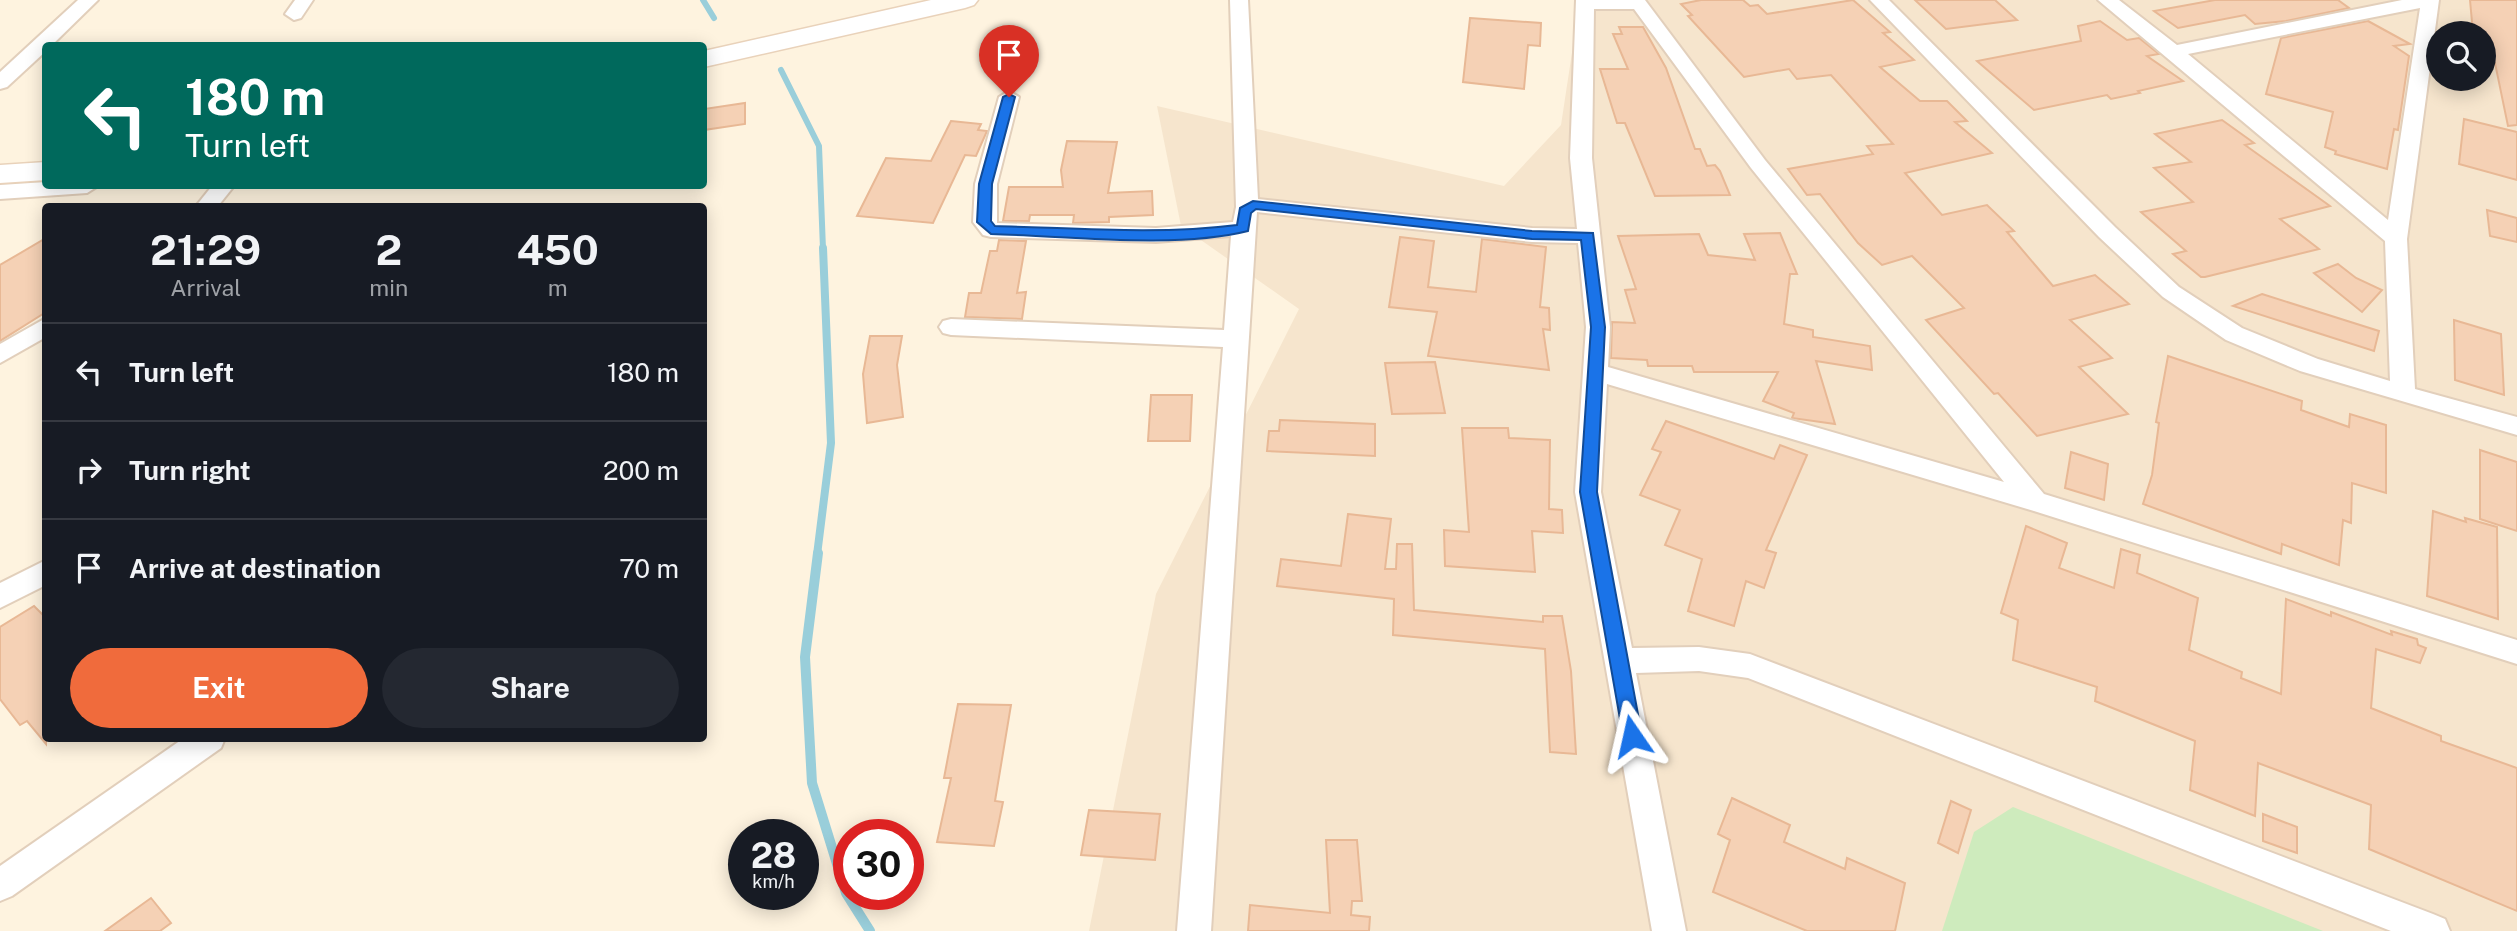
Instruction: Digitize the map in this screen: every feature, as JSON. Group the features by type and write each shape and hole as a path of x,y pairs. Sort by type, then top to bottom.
{"main road":[{"path":"707,43 900,0"},
{"path":"707,58 965,0"},
{"path":"0,156 42,153"},
{"path":"0,174 42,171"}],"street":[{"path":"44,42 89,0"},
{"path":"1194,931 1245,218 1240,0"},
{"path":"1662,0 1639,4 1585,1 1581,158 1598,327 1588,492 1617,661 1669,931"},
{"path":"1879,0 2078,203 2171,292 2234,334 2309,365 2517,426"},
{"path":"2107,0 2173,51 2396,239"},
{"path":"2173,51 2430,0 2396,239 2403,394"},
{"path":"1639,4 1758,164 2035,501"},
{"path":"0,83 42,44"},
{"path":"1009,97 986,184 984,222 991,230 1156,235 1245,218 1253,205 1532,235 1588,236"},
{"path":"0,192 44,189"},
{"path":"209,203 220,189"},
{"path":"951,327 1235,339"},
{"path":"0,355 42,329"},
{"path":"1594,372 2035,501 2517,652"},
{"path":"0,597 42,573"},
{"path":"1617,661 1699,659 1762,670 2433,931"},
{"path":"0,885 204,742"}],"shaded area":[{"path":"1580,0 2517,0 2517,931 1089,931 1156,594 1299,309 1181,226 1157,106 1504,186 1561,125"}],"green space":[{"path":"2013,807 2323,931 1942,931 1974,832"}],"building":[{"path":"1701,0 1743,0 1750,6 1758,5 1767,14 1853,0 1890,32 1883,33 1914,60 1880,67 1920,101 1947,101 1967,121 1955,122 1992,153 1905,173 1942,215 1987,205 2014,231 2007,232 2053,286 2095,275 2129,304 2070,320 2112,358 2079,367 2128,414 2037,436 1926,320 1964,308 1912,256 1882,265 1858,243 1820,194 1807,195 1788,169 1873,154 1867,146 1893,144 1831,75 1797,79 1789,69 1744,77 1688,16 1692,15 1681,4"},
{"path":"1915,0 1995,0 2017,20 1946,29"},
{"path":"2215,0 2338,0 2349,8 2286,21 2255,24 2245,15 2178,28 2154,11"},
{"path":"2470,0 2517,0 2517,125 2508,126 2496,68 2496,21 2472,21"},
{"path":"1470,18 1541,23 1540,46 1528,45 1524,89 1463,82"},
{"path":"2100,21 2127,40 2139,38 2159,54 2147,56 2183,81 2111,99 2107,95 2034,110 1977,61 2081,41 2078,26"},
{"path":"2368,21 2410,44 2394,46 2409,56 2398,130 2394,129 2387,169 2335,154 2336,151 2325,147 2333,112 2266,94 2281,38"},
{"path":"1619,27 1643,27 1666,68 1695,149 1700,149 1707,166 1715,165 1720,171 1730,195 1655,196 1625,123 1617,123 1600,69 1628,69 1613,34 1622,34"},
{"path":"745,103 745,124 707,130 707,109"},
{"path":"2464,119 2517,132 2517,180 2459,164"},
{"path":"2222,120 2254,143 2245,145 2330,206 2280,219 2319,249 2201,277 2173,254 2186,251 2141,212 2193,202 2154,168 2191,162 2155,134"},
{"path":"951,121 981,124 978,130 987,131 976,156 965,155 933,223 857,216 886,158 931,161"},
{"path":"1067,141 1117,142 1108,193 1152,191 1153,215 1109,217 1109,222 1073,223 1074,215 1030,215 1029,221 1003,221 1009,187 1063,187 1061,170"},
{"path":"2487,210 2517,218 2517,242 2490,236"},
{"path":"1780,233 1797,274 1790,274 1784,324 1813,330 1813,337 1870,346 1872,370 1816,361 1835,424 1792,418 1794,413 1763,401 1778,372 1694,372 1692,366 1648,366 1647,360 1611,358 1612,322 1635,323 1625,290 1636,289 1618,236 1699,234 1708,255 1755,260 1744,234"},
{"path":"1400,237 1434,241 1428,287 1476,292 1482,239 1546,247 1540,307 1549,308 1550,330 1543,329 1549,370 1428,356 1437,312 1389,307"},
{"path":"42,240 42,315 0,341 0,265"},
{"path":"999,240 1026,241 1017,293 1026,292 1022,319 965,317 969,293 981,293 990,251 997,251"},
{"path":"2338,264 2356,278 2382,290 2362,312 2314,273"},
{"path":"2262,294 2379,331 2374,351 2233,306"},
{"path":"2454,320 2501,334 2504,395 2455,380"},
{"path":"870,336 902,336 897,365 903,417 867,423 863,374"},
{"path":"2168,356 2302,401 2301,410 2349,427 2350,414 2386,425 2386,493 2352,483 2351,523 2343,520 2339,565 2282,544 2281,554 2143,504 2152,475 2159,423 2156,422"},
{"path":"1435,362 1445,413 1392,414 1385,363"},
{"path":"1151,395 1192,395 1190,441 1148,441"},
{"path":"1280,420 1375,424 1375,456 1267,451 1269,431 1279,431"},
{"path":"1666,421 1774,459 1780,445 1807,455 1766,550 1776,553 1764,588 1746,581 1734,626 1688,611 1702,559 1665,545 1680,510 1640,495 1661,452 1652,449"},
{"path":"1462,428 1508,428 1509,438 1550,440 1549,509 1562,510 1563,533 1532,531 1535,572 1445,566 1444,530 1469,532"},
{"path":"2480,450 2517,462 2517,531 2480,519"},
{"path":"2071,452 2108,464 2104,500 2065,488"},
{"path":"2433,511 2466,522 2465,518 2497,527 2498,619 2427,596"},
{"path":"1348,514 1391,519 1385,569 1396,569 1397,544 1412,544 1414,610 1543,622 1543,616 1562,616 1571,671 1576,754 1550,752 1545,649 1393,635 1394,599 1277,586 1281,559 1341,566"},
{"path":"2026,526 2067,543 2059,568 2114,588 2121,549 2140,555 2137,573 2198,598 2189,650 2242,672 2241,678 2281,694 2286,599 2331,616 2331,612 2392,635 2391,631 2417,639 2418,645 2426,648 2420,663 2376,649 2371,708 2441,736 2441,741 2517,768 2517,911 2369,849 2371,805 2258,763 2255,816 2190,790 2195,741 2095,701 2097,687 2013,660 2018,620 2001,613"},
{"path":"34,606 42,614 42,739 27,721 20,725 0,699 0,627"},
{"path":"958,704 1011,705 995,801 1003,802 994,846 937,842 951,778 944,778"},
{"path":"1732,798 1790,825 1784,842 1845,869 1847,858 1905,883 1895,931 1807,931 1713,892 1730,840 1718,834"},
{"path":"1951,801 1971,810 1958,853 1938,843"},
{"path":"1089,810 1160,814 1155,860 1081,855"},
{"path":"2263,814 2297,827 2297,853 2263,841"},
{"path":"1326,840 1357,840 1362,901 1352,901 1351,915 1370,917 1369,931 1248,931 1250,905 1330,913"},
{"path":"151,898 171,923 160,931 105,931"}],"waterway":[{"path":"703,0 714,18"},
{"path":"781,70 819,146 823,249"},
{"path":"817,555 831,443 823,248"},
{"path":"818,553 805,657 812,783 846,893 870,931"}],"route":[{"path":"1009,97 986,184 984,222 991,230 1009,233 1156,235 1220,231 1243,228 1245,211 1253,205 1532,235 1588,236 1598,327 1588,492 1632,736"}]}
